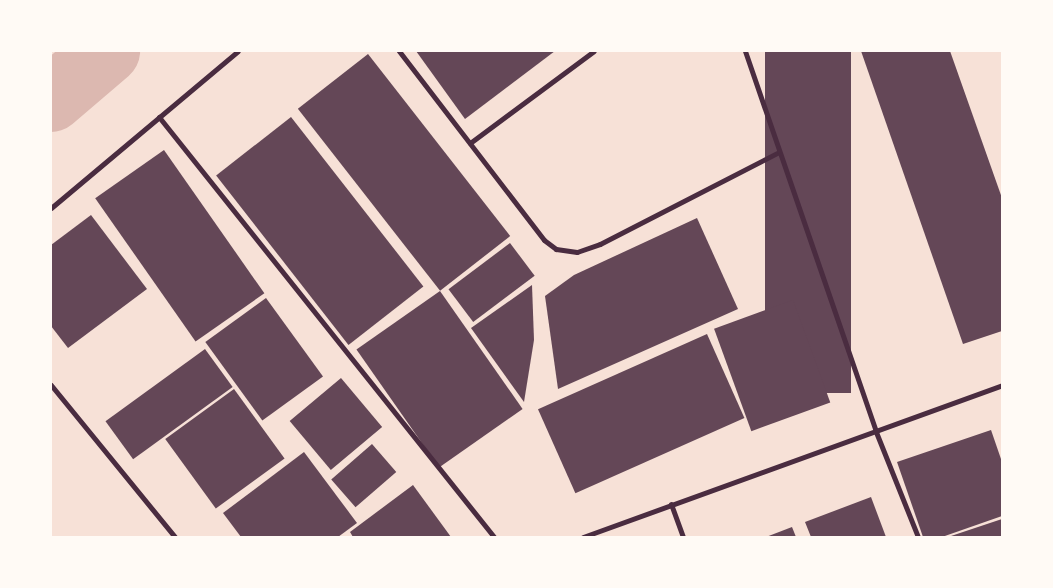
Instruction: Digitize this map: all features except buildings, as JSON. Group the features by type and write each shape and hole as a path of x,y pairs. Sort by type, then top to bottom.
{"street":[{"path":"51,208 238,51"},
{"path":"399,51 544,240 556,249 577,252 600,244 779,152"},
{"path":"470,143 594,51"},
{"path":"745,51 876,432 918,537"},
{"path":"159,117 494,537"},
{"path":"51,385 175,537"},
{"path":"583,537 1002,385"},
{"path":"671,504 683,537"}],"waterway":[{"path":"51,99 107,51"}]}
